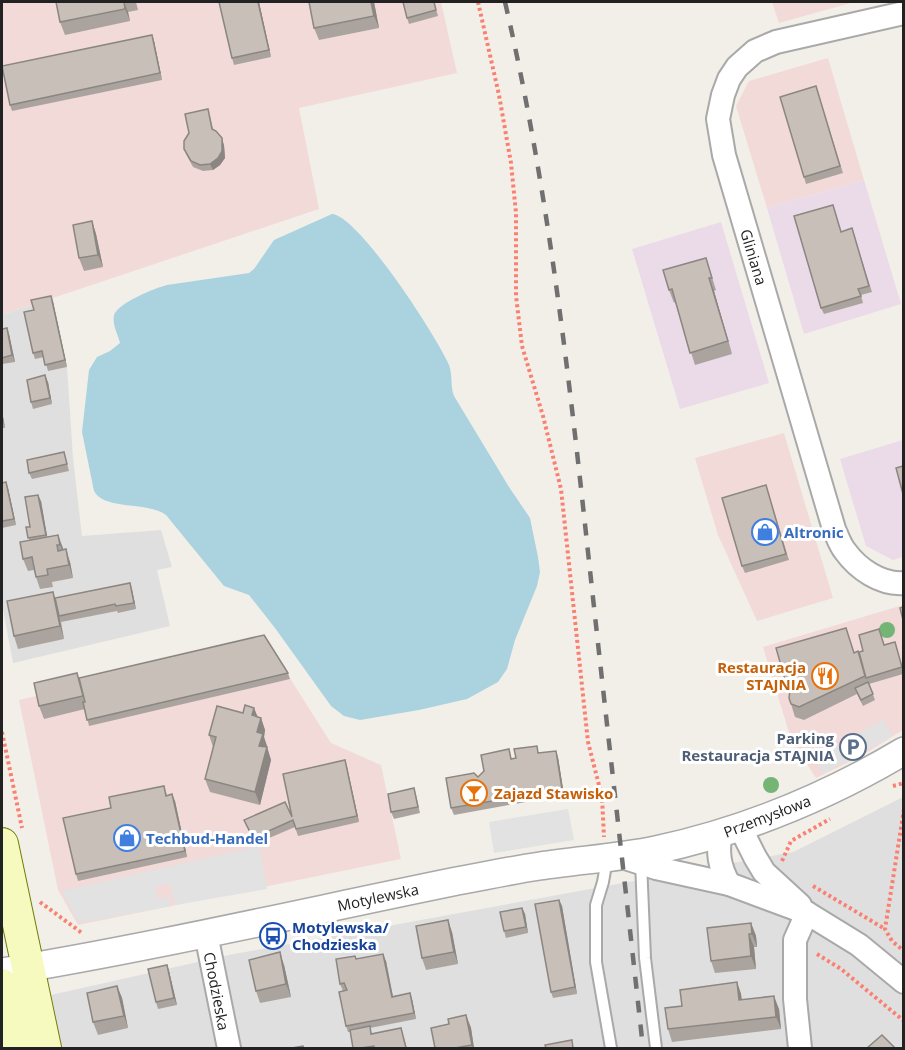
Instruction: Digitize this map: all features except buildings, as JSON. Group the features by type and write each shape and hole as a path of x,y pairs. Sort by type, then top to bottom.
{"main road":[{"path":"2,844 14,970 45,1048"},
{"path":"2,985 15,1048"}],"street":[{"name":"Gliniana","path":"903,13 776,42 755,51 729,79 718,119 724,155 834,529 845,551 874,577 898,584 903,583"},
{"name":"Przemysłowa","path":"623,859 731,830 808,801 871,770 903,751"},
{"name":"Motylewska","path":"731,830 764,872 807,913"},
{"path":"729,884 723,874 718,856 731,830"},
{"name":"Motylewska","path":"14,970 206,934 476,877 541,866 623,859 729,884 807,913 859,945 903,982"},
{"path":"800,1048 795,999 795,940 807,913"},
{"name":"Chodzieska","path":"206,934 229,1048"}],"lane":[{"path":"610,1048 596,962 596,905 603,882 623,859"},
{"path":"623,859 645,958 656,1048"}],"path":[{"path":"477,2 496,83 511,163 516,213 516,296 522,346 543,416 561,489 588,742 602,797 603,831 623,859"},
{"path":"888,788 903,783"},
{"path":"885,929 903,809"},
{"path":"788,869 781,863 791,841 836,815"},
{"path":"804,881 885,929 892,941 903,951"},
{"path":"795,940 841,969 903,1021"}],"shaded area":[{"path":"2,2 441,2 457,73 299,108 319,209 2,315"},
{"path":"772,2 854,2 779,23"},
{"path":"828,58 864,180 767,208 736,106 749,81"},
{"path":"864,180 901,304 804,334 767,208"},
{"path":"721,222 769,383 680,409 632,249"},
{"path":"53,298 67,367 73,458 82,536 161,530 172,567 157,570 170,626 13,663 2,604 2,315"},
{"path":"784,433 833,598 757,621 718,535 695,458"},
{"path":"903,440 903,557 893,560 866,546 840,459"},
{"path":"903,605 903,730 861,756 816,778 791,739 763,647"},
{"path":"267,642 331,743 381,765 401,859 78,925 58,890 19,700"},
{"name":"Parking Restauracja STAJNIA","path":"883,720 892,736 823,774 814,758"},
{"path":"903,797 903,1048 2,1048 2,1006 229,955 793,852"},
{"path":"568,809 574,840 494,853 489,822"},
{"path":"259,846 267,889 175,905 170,883 155,887 158,899 169,897 171,906 79,923 62,891"}],"water":[{"path":"332,214 344,220 360,234 378,255 414,305 442,351 449,365 454,396 530,518 540,572 507,669 498,682 467,699 360,720 344,716 331,706 249,595 224,586 166,515 149,508 107,501 94,491 82,432 89,370 97,357 120,343 114,326 114,315 117,310 129,301 167,285 249,273 274,240"}],"railway":[{"path":"505,2 533,138 564,344 643,1048"}],"place":[{"name":"Altronic","path":"765,532"},
{"name":"Restauracja STAJNIA","path":"825,676"},
{"name":"Parking Restauracja STAJNIA","path":"853,747"},
{"name":"Zajazd Stawisko","path":"474,793"},
{"name":"Techbud-Handel","path":"127,838"},
{"name":"Motylewska/ Chodzieska","path":"273,936"}]}
